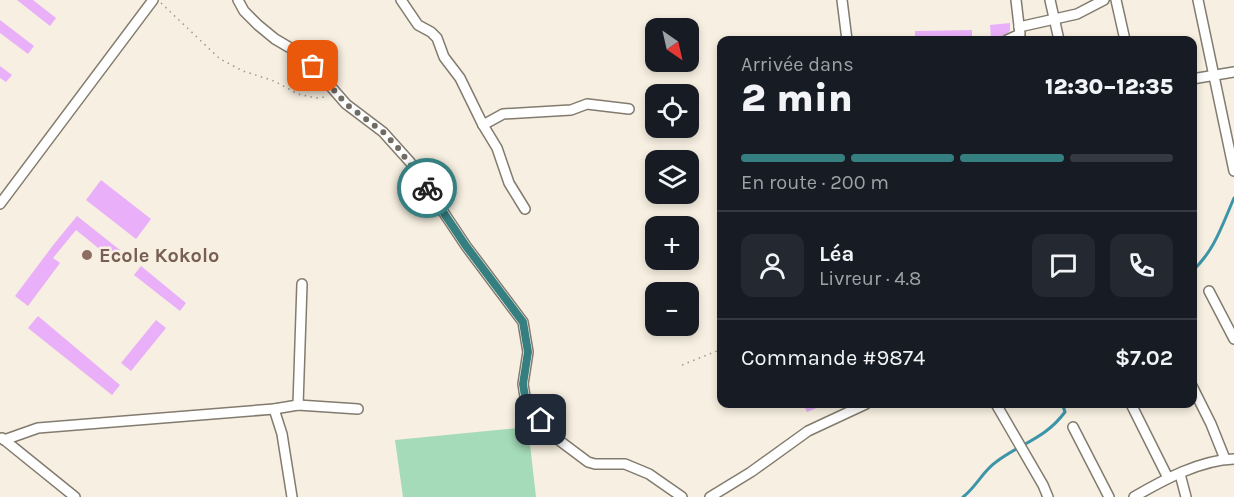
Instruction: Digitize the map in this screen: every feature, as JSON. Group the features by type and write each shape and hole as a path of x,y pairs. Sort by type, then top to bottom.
{"street":[{"path":"0,204 156,0"},
{"path":"238,0 244,11 258,25 274,39 304,56 339,96 383,132 410,162 466,246 523,322 528,352 523,384 526,403 556,438 588,462 625,464 649,474 667,493 682,497"},
{"path":"401,0 418,25 437,38 444,57 460,78 497,148 509,183 525,209"},
{"path":"842,0 846,36"},
{"path":"1016,0 1020,34 1016,36"},
{"path":"1050,0 1058,36"},
{"path":"1019,27 1077,14 1104,0"},
{"path":"1116,0 1124,36"},
{"path":"1198,0 1234,171"},
{"path":"1197,78 1234,72"},
{"path":"483,125 503,114 571,110 587,104 629,110"},
{"path":"298,405 302,284"},
{"path":"1209,291 1234,339"},
{"path":"1134,497 1168,478 1210,462 1230,459 1197,396"},
{"path":"2,439 38,428 274,410 298,405 358,409"},
{"path":"710,497 751,472 808,431 857,408"},
{"path":"998,408 1050,497"},
{"path":"1133,408 1168,478"},
{"path":"274,410 282,434 292,497"},
{"path":"1073,427 1109,497"},
{"path":"2,439 75,497"},
{"path":"1180,474 1186,497"}],"path":[{"path":"156,0 220,59 260,78 274,81 298,94 316,98 339,96"},
{"path":"682,364 717,352"}],"green space":[{"path":"528,427 536,497 403,497 395,440"}],"building":[{"path":"17,0 33,0 56,18 50,26"},
{"path":"0,20 34,46 28,54 0,33"},
{"path":"1010,23 1010,31 1004,36 991,36 990,25"},
{"path":"972,30 972,36 915,36 915,31"},
{"path":"0,66 12,75 6,82 0,78"},
{"path":"101,180 151,219 136,239 86,200"},
{"path":"77,216 120,250 113,260 76,230 53,258 60,263 28,306 15,296"},
{"path":"141,266 186,303 180,311 134,275"},
{"path":"38,316 120,385 112,395 28,328"},
{"path":"156,320 166,328 131,371 121,363"},
{"path":"805,408 816,408 807,412"}],"waterway":[{"path":"1197,266 1212,246 1234,198"},
{"path":"963,497 996,462 1049,429 1065,412 1064,408"}],"way so far":[{"path":"313,66 346,104 383,132 398,148 427,188"}],"place":[{"name":"Ecole Kokolo","path":"87,255"}],"route":[{"path":"427,188 444,210 466,246 523,322 528,352 523,384 526,403 541,420"}]}
